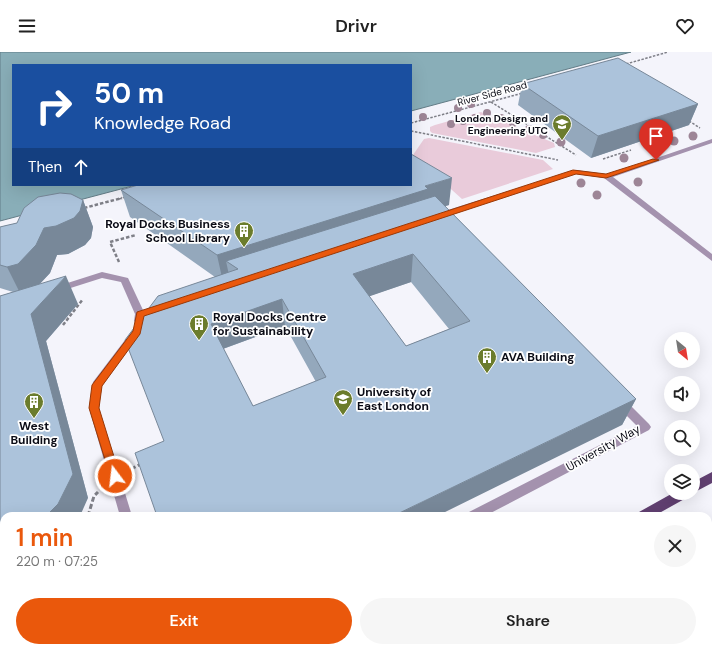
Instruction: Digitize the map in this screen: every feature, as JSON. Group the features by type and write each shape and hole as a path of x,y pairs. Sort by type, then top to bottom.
{"main road":[{"path":"700,484 712,477"},
{"path":"650,512 672,500"}],"lane":[{"path":"449,227 434,217 576,172 606,176 712,141"},
{"path":"606,176 712,258"},
{"path":"51,291 102,276 125,280 140,314 137,332 97,385 94,408 125,512"},
{"path":"140,314 163,307"},
{"name":"University Way","path":"481,512 645,427 611,393"}],"path":[{"path":"626,64 668,52"},
{"name":"River Side Road","path":"412,122 528,92"},
{"path":"491,102 520,121 553,139 588,164"},
{"path":"686,120 700,128 693,130"},
{"path":"412,131 547,159"},
{"path":"583,173 588,164 633,150"},
{"path":"82,209 126,197"},
{"path":"108,277 120,261 110,242 136,235"},
{"path":"89,512 94,496 115,476 144,463"}],"shaded area":[{"path":"481,112 554,143 555,147 536,153 432,133 430,131 430,127 435,125"},
{"path":"429,138 543,160 553,169 462,199 413,155 424,139"}],"water":[{"path":"0,52 631,52 412,111 412,64 12,64 12,186 132,186 0,221"}],"building":[{"path":"618,58 698,104 598,136 522,84"},
{"path":"412,155 452,178 425,186 428,189 217,255 121,190 135,186 412,186"},
{"path":"60,193 71,194 83,200 80,211 74,218 56,226 44,228 36,245 18,264 7,267 0,265 0,227 17,223 24,208 38,197"},
{"path":"435,196 636,399 401,512 156,512 135,453 164,441 125,340 158,296 238,269 226,261","holes":["413,254 470,321 406,346 353,274","282,299 326,377 253,406 211,324"]},
{"name":"West Building","path":"66,276 31,314 73,474 58,504 50,512 0,512 0,296"}],"place":[{"name":"London Design and Engineering UTC","path":"562,141"},
{"name":"Royal Docks Business School Library","path":"244,248"},
{"name":"Royal Docks Centre for Sustainability","path":"199,341"},
{"name":"AVA Building","path":"487,374"},
{"name":"University of East London","path":"343,416"},
{"name":"West Building","path":"34,419"}],"route":[{"path":"115,476 94,408 97,385 137,332 140,314 576,172 606,176 614,175 656,160"}]}
